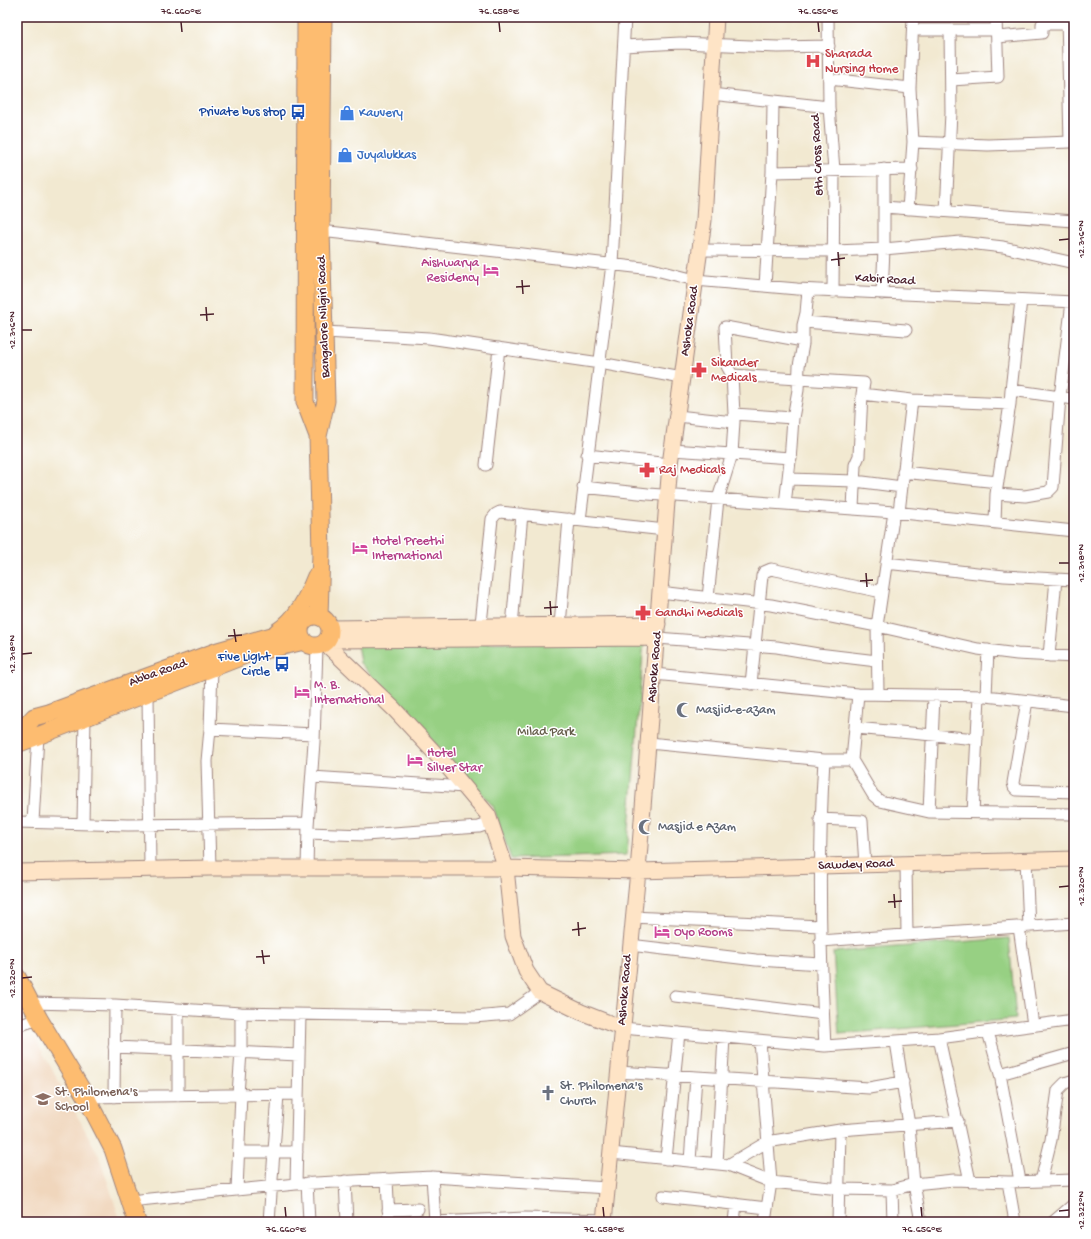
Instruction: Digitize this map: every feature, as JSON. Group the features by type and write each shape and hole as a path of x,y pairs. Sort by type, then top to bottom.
{"main road":[{"path":"306,17 304,382 305,402 318,436"},
{"name":"Bangalore Nilgiri Road","path":"318,634 320,566 318,436 326,401 326,332 321,231 323,17"},
{"path":"260,639 278,631 292,620 308,596 320,566"},
{"path":"17,744 255,652 318,634"},
{"name":"Abba Road","path":"34,717 49,713 218,651 260,639 318,634"},
{"path":"17,736 34,717"},
{"path":"17,977 28,1022 77,1102 100,1149 127,1222"},
{"path":"28,1022 86,1097 113,1149 137,1222"}],"street":[{"path":"560,625 575,519 583,487 612,264 625,17"},
{"name":"Ashoka Road","path":"604,1221 632,917 638,871 671,457 700,250 712,94 716,17"},
{"name":"8th Cross Road","path":"828,17 829,107 834,170 835,252 833,292"},
{"path":"908,209 913,142 910,88 914,30 913,17"},
{"path":"951,80 998,76 996,17"},
{"path":"913,142 988,145 1070,142 1072,92 1070,22 1042,24 1042,33 914,30"},
{"path":"946,211 950,144 950,30"},
{"path":"624,46 680,44 778,47 829,46"},
{"path":"829,79 910,88"},
{"path":"712,94 773,102 829,107"},
{"path":"765,286 772,172 773,102"},
{"path":"882,294 884,249 884,169"},
{"path":"772,172 912,169"},
{"path":"884,207 1074,221"},
{"name":"Kabir Road","path":"321,231 652,269 696,280 833,292 1073,302"},
{"path":"700,250 835,252 960,242 1003,247 1074,263"},
{"path":"785,504 789,479 793,418 808,290"},
{"path":"995,523 996,494 1010,404 1021,300"},
{"path":"996,494 1025,496 1048,492 1053,487 1060,397 1073,302"},
{"path":"804,322 906,330"},
{"path":"708,598 718,499 732,454 734,418 732,375 726,366 725,327 803,341"},
{"path":"326,332 429,338 600,363 682,378"},
{"path":"486,465 499,348"},
{"path":"732,375 864,383 862,394 859,456 855,465 853,509"},
{"path":"1011,390 1074,399"},
{"path":"862,394 912,400 1010,404"},
{"path":"878,694 877,626 886,563 902,487 912,400"},
{"path":"677,416 793,418"},
{"path":"587,455 671,457 732,454 791,458"},
{"path":"903,472 998,482"},
{"path":"789,479 855,481 902,487"},
{"path":"583,487 668,496 896,512 1074,532"},
{"path":"480,632 492,519 496,514 500,512 575,519 665,530"},
{"path":"512,626 522,514"},
{"path":"886,563 1004,576 1074,580"},
{"path":"751,684 762,576 764,572 771,569 882,592"},
{"path":"1049,656 1056,579"},
{"path":"660,592 759,604 877,626 988,650 1017,654 1074,657"},
{"path":"480,632 512,626 560,625 658,631 754,645 877,660"},
{"path":"318,634 658,631"},
{"path":"307,868 318,634"},
{"path":"318,634 394,709 465,787 488,815 506,868 513,936 526,971 540,992 581,1012 622,1028 825,1046 939,1038 1074,1020"},
{"path":"973,812 977,738 988,650"},
{"path":"210,868 207,761 210,729 212,668"},
{"path":"654,674 858,694 982,697 1074,706"},
{"path":"148,694 150,868"},
{"path":"858,694 852,760 873,795 880,801 929,812 1074,814"},
{"path":"929,812 934,696"},
{"path":"1027,701 1013,783 1014,787 1017,790 1074,792"},
{"name":"Abba Road","path":"17,720 34,717"},
{"path":"83,823 85,718"},
{"path":"855,728 977,738"},
{"path":"210,729 314,734"},
{"path":"33,822 38,736"},
{"path":"649,742 824,760 852,760"},
{"path":"824,760 820,819 820,941 825,1046"},
{"path":"312,777 465,787"},
{"path":"820,819 862,821 865,865"},
{"path":"17,822 209,824 308,828 365,836 479,827 491,823"},
{"name":"Sawdey Road","path":"17,872 150,868 506,868 638,871 1074,859"},
{"path":"1026,860 1024,927 1032,1025"},
{"path":"906,864 907,935"},
{"path":"632,917 820,926"},
{"path":"820,941 1074,923"},
{"path":"630,945 756,960 821,964"},
{"path":"24,1001 241,1013 474,1017 509,1014 540,992"},
{"path":"675,996 824,1014"},
{"path":"114,1097 115,1005"},
{"path":"178,1009 178,1096"},
{"path":"237,1190 241,1013"},
{"path":"300,1015 297,1152 309,1222"},
{"path":"988,1032 1000,1074 1020,1181"},
{"path":"666,1159 679,1033"},
{"path":"723,1164 722,1079 724,1037"},
{"path":"939,1038 970,1181"},
{"path":"760,1041 771,1182 765,1222"},
{"path":"896,1042 909,1125 914,1184 921,1222"},
{"path":"114,1047 299,1055"},
{"path":"1000,1074 1074,1054"},
{"path":"618,1072 869,1088 903,1082"},
{"path":"690,1161 696,1077"},
{"path":"1041,1180 1051,1140 1058,1090 1065,1083 1074,1080"},
{"path":"269,1222 278,1094"},
{"path":"86,1097 298,1094"},
{"path":"723,1164 768,1142 840,1130 958,1121"},
{"path":"838,1222 840,1189 840,1130"},
{"path":"238,1152 297,1152"},
{"path":"611,1153 723,1164 771,1182 840,1189 892,1190 914,1184 954,1180 1008,1182 1074,1180"},
{"path":"130,1201 302,1183 432,1177 607,1188"},
{"path":"432,1177 434,1221 604,1221"},
{"path":"387,1179 389,1222"},
{"path":"345,1181 347,1222"},
{"path":"1008,1182 1015,1222"},
{"path":"892,1190 893,1222"},
{"path":"663,1196 767,1208"},
{"path":"734,1222 736,1204"},
{"path":"1054,1222 1065,1217 1074,1204"},
{"path":"388,1210 418,1209"}],"shaded area":[{"name":"St. Philomena's School","path":"34,1036 99,1156 121,1222 17,1222 17,1041"}],"green space":[{"name":"Milad Park","path":"644,641 627,855 511,859 493,806 360,663 357,644"},
{"path":"1009,938 1016,1019 839,1034 833,952"}],"place":[{"name":"Sharada Nursing Home","path":"813,61"},
{"name":"Private bus stop","path":"298,112"},
{"name":"Kauvery","path":"347,113"},
{"name":"Juyalukkas","path":"345,155"},
{"name":"Aishwarya Residency","path":"491,270"},
{"name":"Sikander Medicals","path":"699,370"},
{"name":"Raj Medicals","path":"647,470"},
{"name":"Hotel Preethi International","path":"360,548"},
{"name":"Gandhi Medicals","path":"643,613"},
{"name":"Five Light Circle","path":"282,664"},
{"name":"M. B. International","path":"302,692"},
{"name":"Masjid-e-azam","path":"684,710"},
{"name":"Hotel Silver Star","path":"415,760"},
{"name":"Masjid e Azam","path":"646,827"},
{"name":"Oyo Rooms","path":"662,932"},
{"name":"St. Philomena's Church","path":"548,1093"},
{"name":"St. Philomena's School","path":"43,1099"}]}
